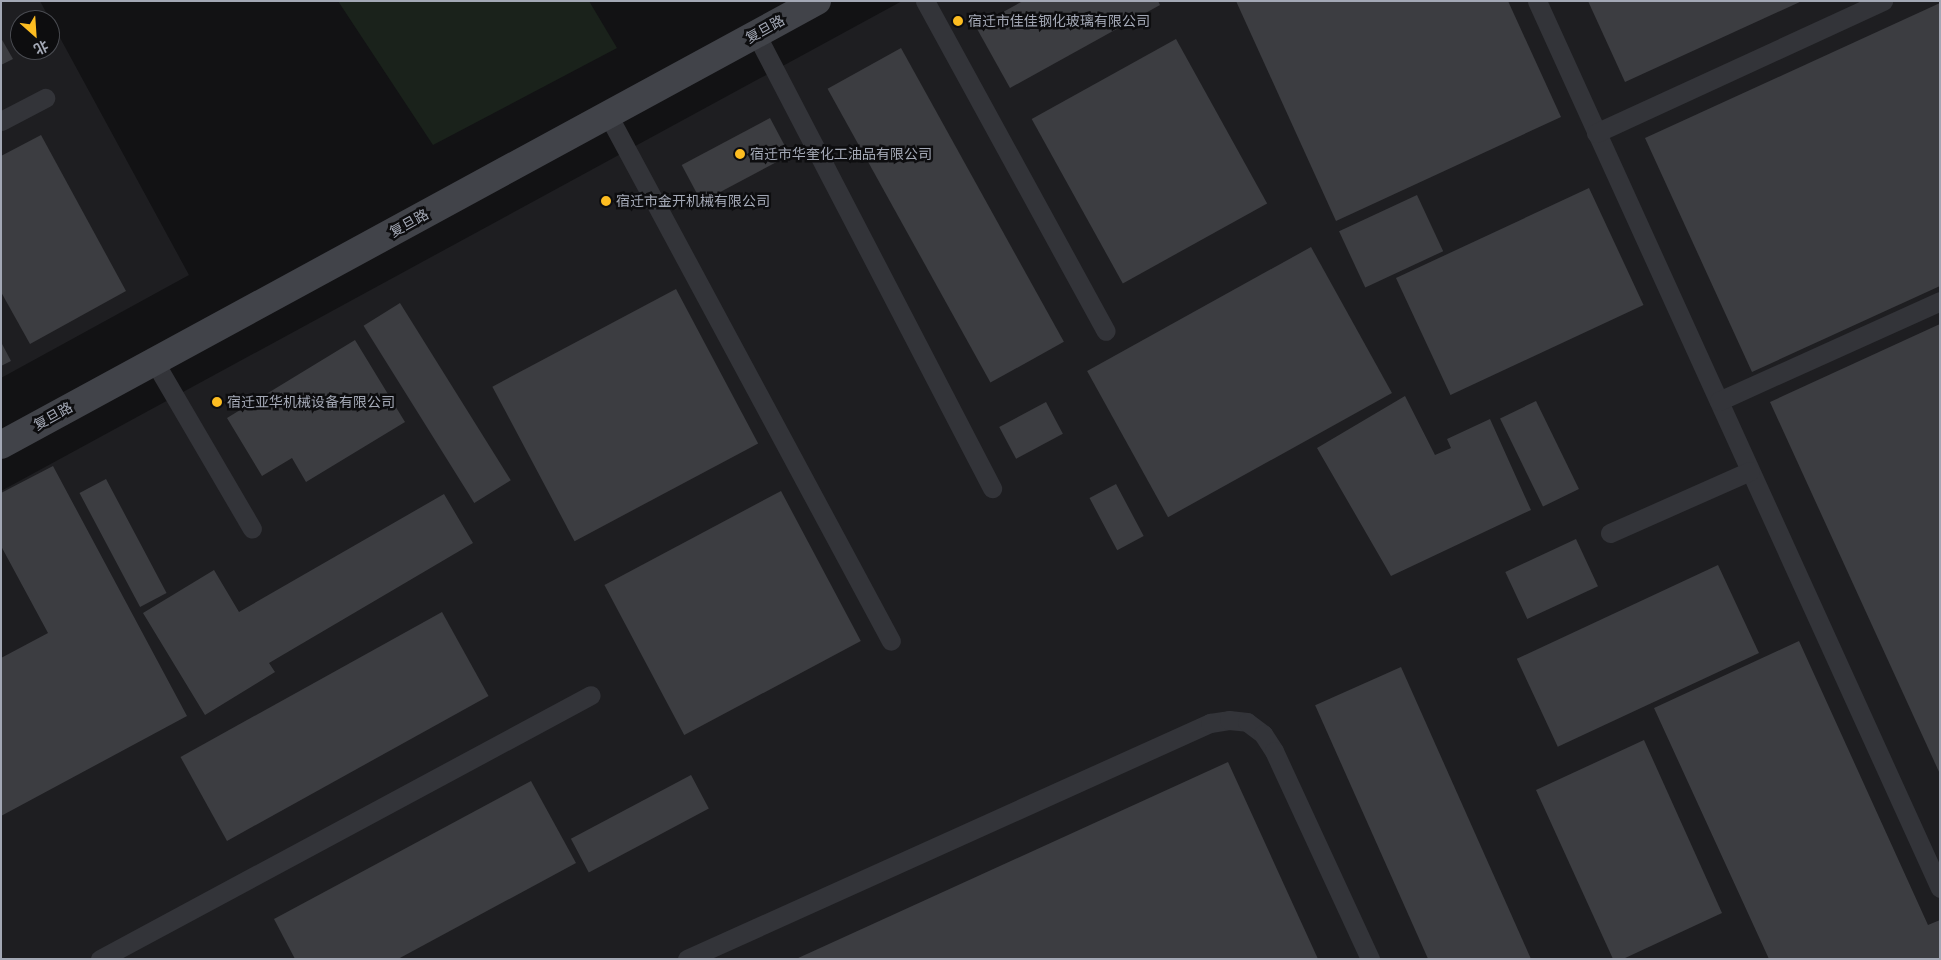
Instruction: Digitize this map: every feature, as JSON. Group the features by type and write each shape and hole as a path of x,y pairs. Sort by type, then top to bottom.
{"street":[{"name":"复旦路","path":"1,445 816,1"}],"lane":[{"path":"925,1 1106,331"},
{"path":"1537,1 1940,888"},
{"path":"1596,133 1883,1"},
{"path":"756,34 992,488"},
{"path":"1,121 45,98"},
{"path":"608,115 891,641"},
{"path":"1718,400 1940,301"},
{"path":"154,361 252,529"},
{"path":"1610,533 1750,471"},
{"path":"100,959 591,695"},
{"path":"687,959 1210,723 1229,720 1246,722 1263,734 1274,751 1370,959"}],"shaded area":[{"path":"1,1 40,1 45,10 10,10 10,60 60,60 60,38 189,275 1,378"},
{"path":"338,1 589,1 617,48 433,145"},
{"path":"902,1 1940,1 1940,959 1,959 1,491"}],"building":[{"path":"1023,1 1158,1 1160,5 1010,88 976,27"},
{"path":"1236,1 1508,1 1561,117 1336,221"},
{"path":"1588,1 1802,1 1625,82"},
{"path":"1940,3 1940,286 1752,372 1645,138"},
{"path":"1,38 10,54 11,60 1,65"},
{"path":"1176,39 1267,203 1123,283 1032,119"},
{"path":"901,48 1064,342 990,383 828,89"},
{"path":"770,118 790,155 701,202 682,165"},
{"path":"41,135 126,291 30,344 1,292 1,156"},
{"path":"1589,188 1644,305 1450,395 1396,278"},
{"path":"1417,195 1443,251 1365,288 1339,231"},
{"path":"1311,247 1392,393 1168,517 1087,371"},
{"path":"676,289 758,444 575,541 492,387"},
{"path":"400,303 511,480 474,503 364,326"},
{"path":"1940,324 1940,774 1770,402"},
{"path":"355,340 405,422 306,482 292,458 262,476 227,418"},
{"path":"1,342 11,361 1,366"},
{"path":"1405,396 1435,455 1451,448 1447,439 1490,419 1531,510 1391,576 1317,448"},
{"path":"1536,401 1579,489 1543,507 1500,419"},
{"path":"1046,402 1063,434 1016,459 999,427"},
{"path":"53,466 187,716 1,816 1,658 48,633 1,546 1,493"},
{"path":"106,479 167,593 140,607 80,493"},
{"path":"1116,484 1144,536 1117,550 1090,498"},
{"path":"781,491 861,641 684,735 604,585"},
{"path":"444,494 473,543 269,663 275,672 205,715 143,613 214,570 239,612"},
{"path":"1576,539 1598,586 1527,619 1505,572"},
{"path":"1718,565 1759,653 1558,747 1517,659"},
{"path":"442,612 489,696 227,841 180,757"},
{"path":"1799,641 1928,925 1940,920 1940,959 1769,959 1654,708"},
{"path":"1401,667 1531,959 1428,959 1315,705"},
{"path":"1644,740 1722,913 1623,959 1613,959 1536,790"},
{"path":"1228,762 1318,959 796,959"},
{"path":"691,775 709,809 589,872 571,839"},
{"path":"531,781 576,863 398,959 295,959 274,919"}],"place":[{"name":"宿迁市佳佳钢化玻璃有限公司","path":"958,21"},
{"name":"宿迁市华奎化工油品有限公司","path":"740,154"},
{"name":"宿迁市金开机械有限公司","path":"606,201"},
{"name":"宿迁亚华机械设备有限公司","path":"217,402"}]}
